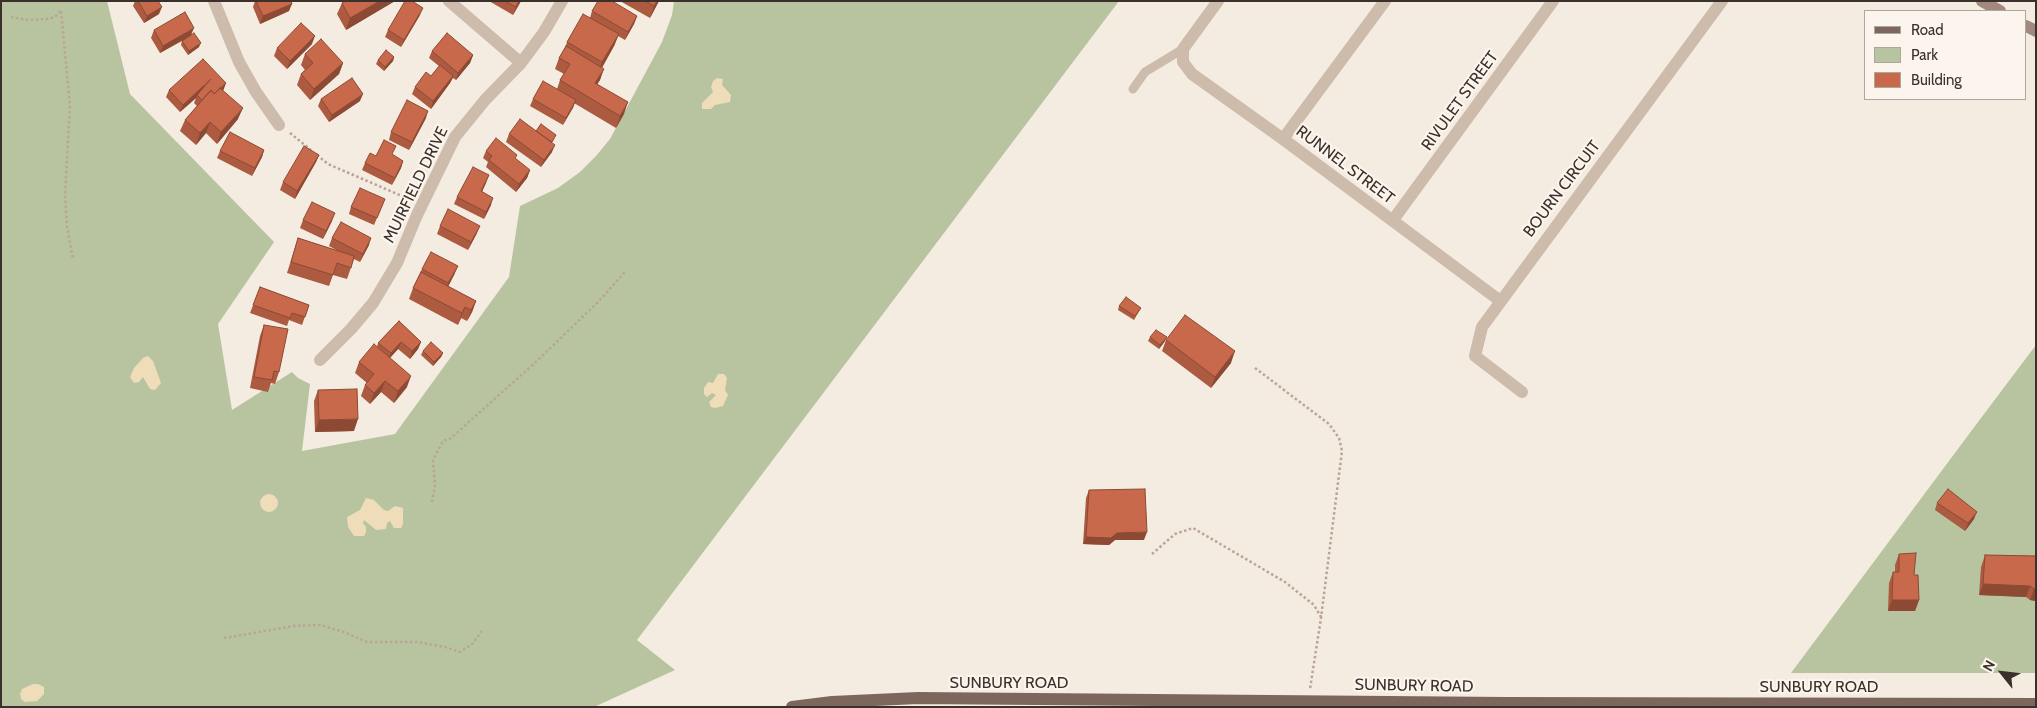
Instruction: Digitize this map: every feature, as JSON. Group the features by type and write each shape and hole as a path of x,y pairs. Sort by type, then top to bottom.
{"main road":[{"path":"1982,1 1998,10"},
{"name":"SUNBURY ROAD","path":"792,707 832,702 918,698 2036,704"}],"street":[{"path":"214,1 238,62 256,92 279,124"},
{"path":"449,1 521,63"},
{"name":"MUIRFIELD DRIVE","path":"320,360 351,329 373,302 397,263 455,136 485,100 521,63 544,32 562,1"},
{"path":"1183,49 1218,1"},
{"path":"1283,139 1385,1"},
{"name":"RIVULET STREET","path":"1392,220 1553,1"},
{"name":"BOURN CIRCUIT","path":"1522,392 1475,356 1482,327 1500,300 1722,1"},
{"name":"RUNNEL STREET","path":"1183,49 1183,62 1192,74 1500,300"}],"lane":[{"path":"1133,89 1145,72 1183,49"}],"path":[{"path":"12,17 28,20 46,19 55,17 61,10 70,106 65,195 67,227 73,259"},
{"path":"279,124 328,164 422,205"},
{"path":"432,502 435,486 433,460 443,441 451,438 526,371 598,302 625,272"},
{"path":"1255,368 1329,424 1339,438 1342,451 1321,618 1308,701"},
{"path":"1152,554 1175,534 1193,528 1285,582 1314,605 1321,618"},
{"path":"224,638 294,626 320,625 368,642 418,642 445,646 460,652 472,644 482,631"}],"green space":[{"path":"1,1 107,1 130,94 274,242 218,324 232,410 292,372 298,378 310,384 302,451 395,434 509,277 520,206 558,188 580,172 610,139 662,42 672,15 674,1 1119,1 637,640 675,670 594,707 1,707"},
{"path":"2036,345 2036,673 1791,673 1981,418"}],"sand":[{"path":"717,78 723,79 722,85 731,95 730,102 715,105 711,109 702,109 702,103 713,92 711,87 713,81"},
{"path":"148,356 153,361 161,383 155,390 150,389 143,377 139,382 134,383 130,377 134,368 143,358"},
{"path":"718,374 724,374 727,378 725,390 728,395 723,406 715,408 711,407 709,402 716,395 712,393 707,397 704,394 704,388 708,382 713,383"},
{"path":"265,494 273,494 278,499 276,510 265,512 260,507 260,499"},
{"path":"366,498 374,500 384,510 388,511 395,506 403,508 403,524 401,528 394,528 390,521 387,523 386,529 376,530 364,520 366,532 364,536 354,536 348,527 347,517 360,510"},
{"path":"33,684 44,687 44,694 37,701 25,702 21,699 22,689"}],"building":[{"path":"138,1 158,1 162,7 147,16"},
{"path":"256,1 291,1 292,4 263,16"},
{"path":"345,1 380,1 350,18 342,3"},
{"path":"405,1 412,1 423,8 404,40 388,30"},
{"path":"505,1 519,1 516,7"},
{"path":"598,1 612,1 637,16 628,32 592,11"},
{"path":"645,1 657,1 654,6"},
{"path":"185,12 194,28 163,46 154,30"},
{"path":"583,14 619,34 602,62 567,42"},
{"path":"301,23 315,36 290,61 277,48"},
{"path":"194,33 201,43 189,51 182,41"},
{"path":"447,33 473,55 458,73 432,51"},
{"path":"321,39 343,63 314,89 301,74 313,63 305,54"},
{"path":"566,46 604,69 595,83 628,102 620,116 560,80 570,64 559,58"},
{"path":"386,50 394,57 385,67 378,60"},
{"path":"203,59 226,83 214,94 211,90 202,100 197,95 211,79 183,105 169,90"},
{"path":"440,65 453,76 433,101 415,87 426,72 431,76"},
{"path":"352,78 363,94 332,115 321,99"},
{"path":"543,81 576,100 566,118 533,99"},
{"path":"220,88 243,108 221,132 210,122 200,133 185,120 211,90 214,94"},
{"path":"407,100 428,111 412,142 391,132"},
{"path":"520,119 555,145 544,160 509,134"},
{"path":"541,124 556,135 552,142 536,131"},
{"path":"230,132 264,150 255,168 220,151"},
{"path":"496,138 517,155 515,158 530,170 519,184 489,160 492,156 486,151"},
{"path":"384,140 396,146 392,154 403,161 395,178 365,163 370,153 376,156"},
{"path":"304,146 319,155 297,191 283,182"},
{"path":"473,167 489,175 481,191 493,198 486,212 457,197"},
{"path":"360,188 385,199 377,218 351,207"},
{"path":"312,202 335,213 326,231 303,220"},
{"path":"448,209 480,226 471,242 440,226"},
{"path":"341,222 371,238 363,254 332,238"},
{"path":"298,238 354,256 351,268 337,263 333,275 291,262"},
{"path":"431,252 458,266 448,283 422,269"},
{"path":"421,272 476,301 471,310 465,307 462,313 413,288"},
{"path":"260,287 309,305 305,317 292,313 290,318 253,305"},
{"path":"1126,297 1141,308 1135,316 1119,306"},
{"path":"1185,315 1235,351 1215,377 1166,340"},
{"path":"399,321 421,342 412,351 401,342 391,353 378,343"},
{"path":"264,325 288,329 279,372 274,371 272,380 254,377"},
{"path":"1156,330 1167,337 1160,345 1150,337"},
{"path":"431,342 443,353 434,362 423,351"},
{"path":"374,344 411,376 398,391 385,381 374,393 365,385 374,374 359,362"},
{"path":"357,389 358,419 319,420 318,390"},
{"path":"1145,489 1147,532 1117,533 1111,538 1086,537 1089,490"},
{"path":"1948,489 1977,512 1968,523 1937,503"},
{"path":"1916,553 1914,575 1918,575 1919,600 1892,600 1893,572 1899,572 1899,554"},
{"path":"1985,555 2036,556 2036,589 2030,586 1983,584"}]}
